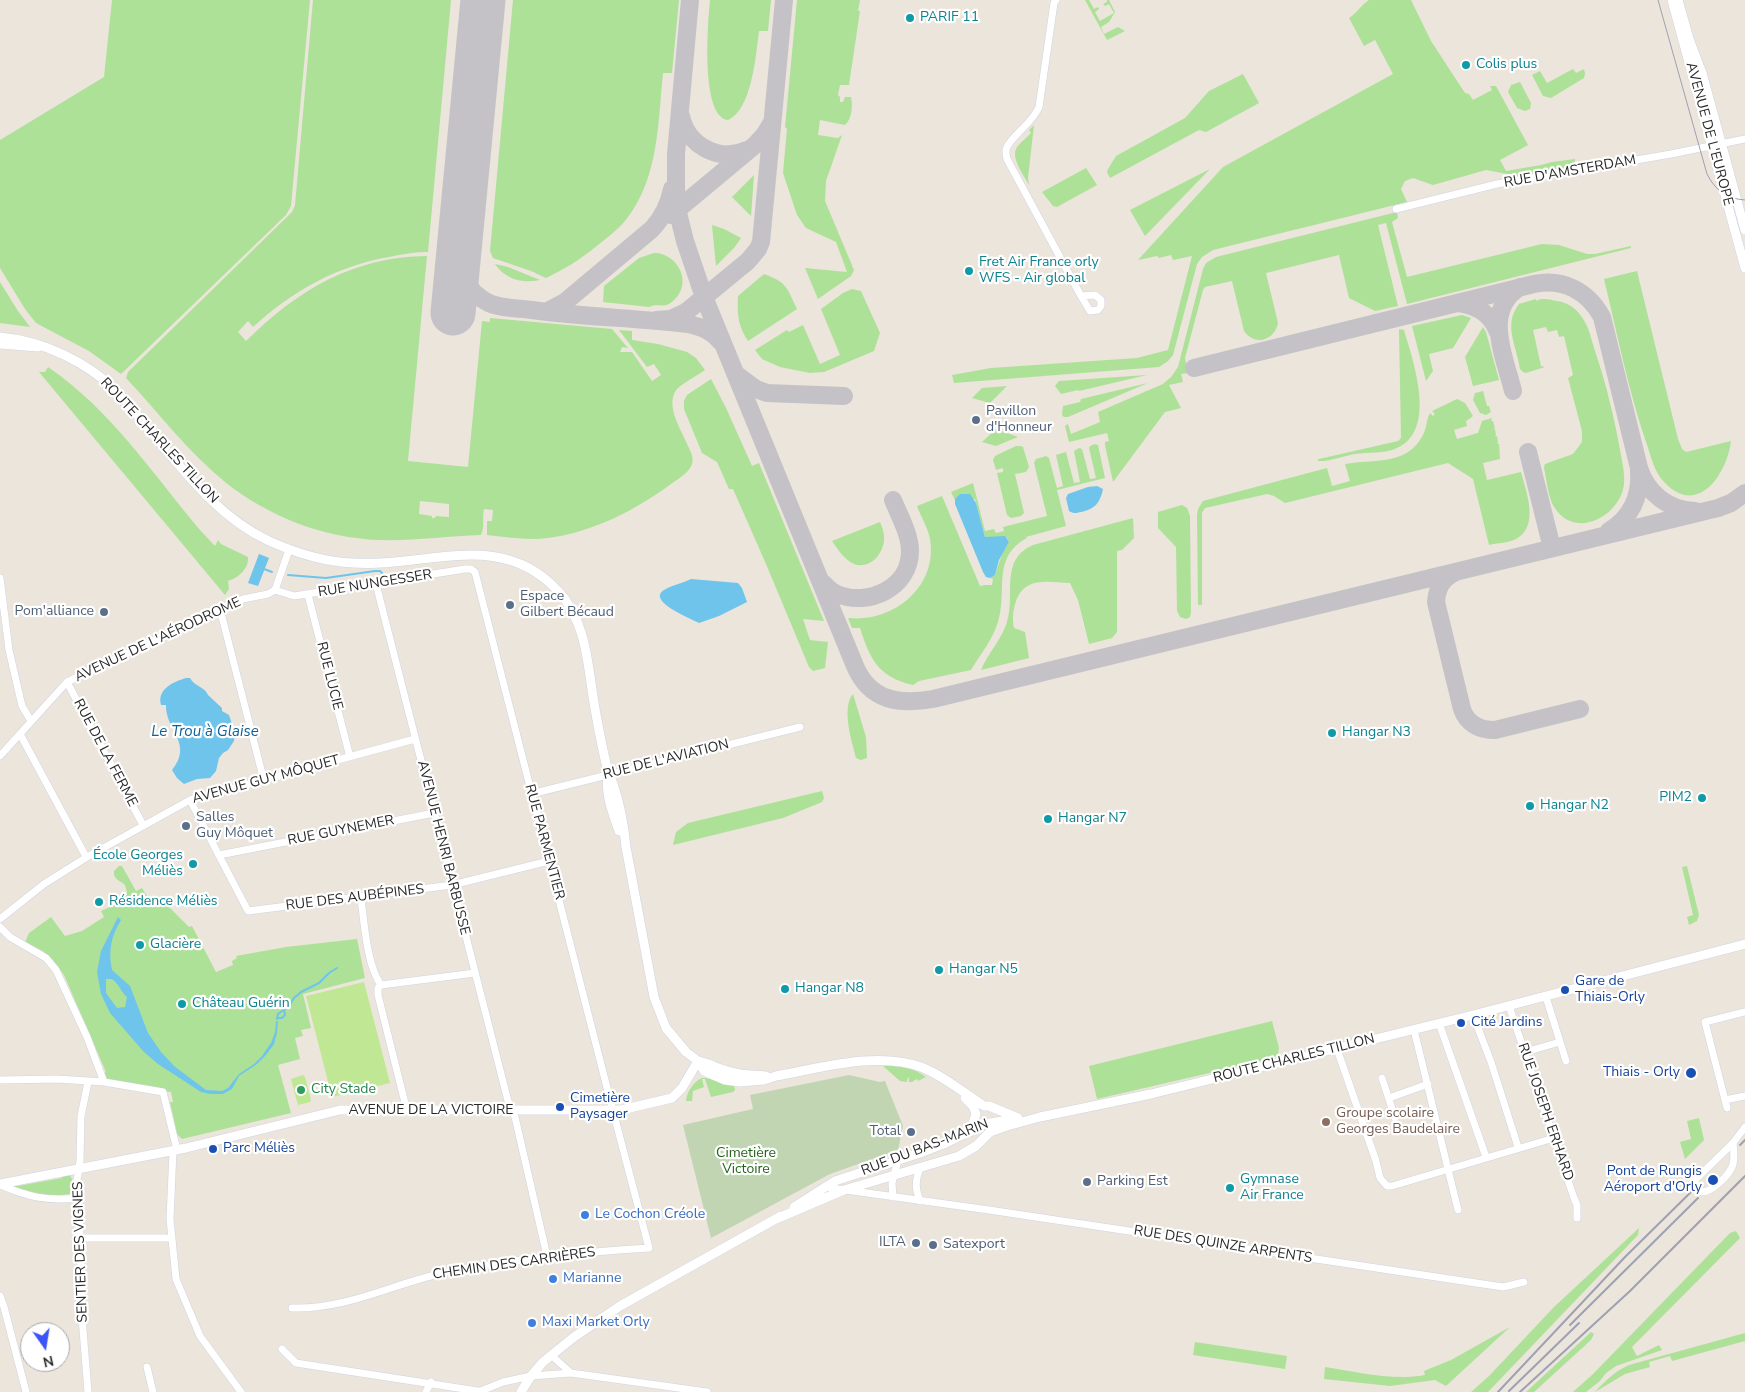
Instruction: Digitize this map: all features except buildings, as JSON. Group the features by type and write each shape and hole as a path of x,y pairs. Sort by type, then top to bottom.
{"main road":[{"name":"AVENUE DE L'EUROPE","path":"1672,0 1745,268"},
{"name":"AVENUE DE L'EUROPE","path":"1678,0 1702,73 1745,230"},
{"path":"1729,209 1739,206"},
{"name":"ROUTE CHARLES TILLON","path":"0,337 21,340 43,347 81,364 99,375 120,394 188,476 221,508 263,538 289,550 319,559 353,564 409,562 472,554 506,558 536,570 559,592 570,607 579,625 586,650 595,709 624,833 654,996 666,1028 686,1052 698,1061 708,1063 722,1070 737,1074 776,1076 860,1062 889,1061 922,1068 944,1079 984,1106 989,1106 1018,1121"},
{"path":"0,344 32,348 43,347"},
{"name":"ROUTE CHARLES TILLON","path":"1040,1117 1151,1094 1337,1049 1546,997 1745,944"},
{"name":"AVENUE DE LA VICTOIRE","path":"0,1184 175,1150 340,1110 613,1112 672,1098 682,1088 698,1061"},
{"path":"959,1090 976,1112 970,1132"},
{"path":"984,1106 992,1114 1003,1119"},
{"path":"970,1149 984,1124 986,1113 984,1106"},
{"name":"RUE DU BAS-MARIN","path":"776,1219 844,1190 959,1156 992,1131 1018,1121 1040,1117"},
{"name":"RUE DU BAS-MARIN","path":"521,1392 531,1376 551,1355 574,1337 620,1306 776,1219 824,1187 970,1132 984,1124 1003,1119 1018,1121"}],"street":[{"path":"1056,0 1054,3 1039,107 1033,118 1007,147 1006,153 1007,159 1081,296"},
{"name":"RUE D'AMSTERDAM","path":"1396,209 1516,181 1745,139"},
{"path":"275,590 289,550"},
{"name":"RUE NUNGESSER","path":"275,590 291,596 308,595 468,569 475,572"},
{"name":"RUE PARMENTIER","path":"475,572 649,1248"},
{"path":"0,578 9,650 22,706 31,722"},
{"name":"AVENUE HENRI BARBUSSE","path":"376,584 508,1101 515,1117 547,1256"},
{"name":"AVENUE DE L'AÉRODROME","path":"0,756 67,682 220,609 243,599 261,596 275,590"},
{"name":"RUE LUCIE","path":"308,595 350,757"},
{"path":"220,609 264,781"},
{"name":"RUE DE LA FERME","path":"67,682 143,825"},
{"name":"RUE DE L'AVIATION","path":"531,794 800,727"},
{"path":"20,734 87,857"},
{"name":"AVENUE GUY MÔQUET","path":"0,919 44,884 87,857 190,800 415,739"},
{"path":"190,800 219,855"},
{"name":"RUE GUYNEMER","path":"219,855 434,813"},
{"name":"RUE DES AUBÉPINES","path":"219,855 248,912 452,885 549,861"},
{"path":"361,898 366,941 376,979 381,985"},
{"path":"0,927 10,937 46,958 56,970 87,1037 104,1082"},
{"path":"381,985 475,973"},
{"path":"381,985 378,988 378,995 407,1110"},
{"path":"1546,997 1566,1061"},
{"name":"RUE JOSEPH ERHARD","path":"1509,1006 1576,1205 1577,1218"},
{"path":"1728,1108 1705,1022 1745,1012"},
{"path":"1473,1015 1518,1147"},
{"path":"1439,1023 1486,1157"},
{"path":"1414,1030 1458,1210"},
{"path":"1525,1052 1560,1042"},
{"path":"1337,1049 1376,1161 1380,1178 1387,1186 1554,1138"},
{"path":"1382,1078 1395,1118"},
{"path":"0,1080 57,1079 104,1082 162,1092 175,1150 170,1219 176,1279 200,1336 242,1392"},
{"name":"SENTIER DES VIGNES","path":"88,1082 82,1116 80,1168 77,1181 88,1392"},
{"path":"1389,1098 1428,1084"},
{"path":"1725,1100 1745,1096"},
{"path":"1733,1143 1734,1155 1728,1174 1710,1191 1702,1192 1694,1182 1733,1143 1745,1127"},
{"path":"893,1197 893,1175 898,1160"},
{"path":"920,1168 915,1182 920,1201"},
{"path":"0,1184 34,1198 50,1200 77,1198"},
{"name":"RUE DES QUINZE ARPENTS","path":"824,1187 1503,1287 1524,1282"},
{"path":"80,1238 172,1238"},
{"name":"CHEMIN DES CARRIÈRES","path":"292,1308 308,1309 326,1306 452,1271 547,1256 649,1248"},
{"path":"0,1296 26,1392"},
{"path":"282,1349 296,1363 486,1392"},
{"path":"551,1355 571,1373"},
{"path":"146,1367 154,1392"},
{"path":"481,1391 503,1382 531,1376 571,1373 707,1392"},
{"path":"426,1392 430,1382"}],"green space":[{"path":"112,0 310,0 291,206 286,215 121,374 89,351 36,323 25,309 0,268 0,140 104,77"},
{"path":"313,0 451,0 428,252 404,254 370,261 333,274 299,291 253,327 248,321 238,332 246,341 286,306 306,292 350,270 400,258 427,256 408,461 468,467 482,321 490,322 490,318 612,329 628,348 622,347 620,352 632,352 652,381 661,375 654,364 647,367 619,330 632,331 632,340 658,344 687,352 696,358 705,370 677,389 673,395 672,403 675,418 692,455 693,462 690,468 667,487 622,515 572,533 537,539 487,535 487,521 492,521 493,510 484,509 481,535 379,540 338,535 318,530 260,506 211,470 126,378 128,372 292,212 295,205","holes":["420,501 449,504 449,517 436,516 432,518 432,516 419,514"]},
{"path":"513,0 679,0 672,73 663,73 655,148 646,184 638,201 625,221 610,236 579,259 546,278 493,258 490,251"},
{"path":"710,0 771,0 768,31 759,31 748,94 743,105 728,120 719,115 713,103 709,86 707,46"},
{"path":"797,0 860,0 849,85 840,85 838,95 840,102 843,102 845,97 851,97 851,116 845,125 820,120 818,135 838,138 842,135 826,181 825,201 854,270 851,276 818,299 805,268 847,272 836,242 806,228 797,215 783,173 787,129 785,127"},
{"path":"1085,0 1089,0 1094,9 1098,7 1099,9 1095,12 1100,21 1114,13 1109,4 1105,6 1103,4 1109,0 1115,12 1109,22 1101,27 1104,34 1118,27 1125,31 1107,40"},
{"path":"1369,0 1411,0 1431,41 1465,93 1469,94 1473,100 1492,90 1490,86 1496,86 1528,145 1500,160 1506,171 1575,159 1574,165 1518,176 1486,170 1433,185 1413,178 1405,181 1401,189 1407,202 1213,250 1202,257 1197,264 1173,355 1159,367 954,383 952,375 991,368 1137,358 1168,350 1192,256 1173,260 1171,255 1159,258 1157,256 1138,260 1223,167 1393,74 1375,40 1364,46 1349,18"},
{"path":"1573,69 1576,73 1584,69 1584,78 1551,98 1543,96 1532,75 1540,71 1547,83"},
{"path":"1243,74 1259,103 1206,132 1199,130 1110,178 1107,172 1116,156 1185,118 1209,91"},
{"path":"1520,82 1531,103 1530,109 1525,111 1517,108 1508,92 1511,85"},
{"path":"1034,125 1028,178 1029,185 1016,161 1015,151 1031,133 1029,130"},
{"path":"1086,168 1097,185 1057,207 1053,206 1042,192"},
{"path":"1210,169 1145,236 1130,210"},
{"path":"754,175 751,216 732,197"},
{"path":"1397,212 1398,218 1392,222 1407,277 1542,244 1559,245 1587,254 1631,246 1631,248 1407,304 1386,223 1378,225 1398,306 1375,311 1349,298 1339,255 1266,273 1278,323 1273,334 1259,340 1248,336 1244,331 1232,281 1205,287 1185,358 1188,373 1181,374 1183,382 1169,385 1181,408 1165,412 1113,482 1105,445 1105,442 1109,441 1107,433 1069,442 1065,426 1068,424 1071,434 1100,422 1098,412 1163,384 1171,377 1178,367 1206,263 1216,257"},
{"path":"712,225 741,238 716,266"},
{"path":"654,253 663,254 670,258 680,270 682,285 680,293 674,300 667,305 649,307 603,302 604,286 639,258"},
{"path":"495,264 508,267 540,280 520,281 514,279 509,277"},
{"path":"1637,271 1682,449 1686,452 1731,441 1724,466 1717,478 1709,487 1699,493 1689,495 1677,492 1661,479 1651,458 1634,402 1604,279"},
{"path":"764,274 782,283 797,309 748,341 739,320 738,296"},
{"path":"0,282 18,311 30,327 0,323"},
{"path":"852,289 861,291 880,333 874,351 824,372 810,373 780,367 762,359 755,350 787,330 789,332 803,325 820,364 840,355 821,309 843,293"},
{"path":"1536,299 1536,301 1546,299 1567,304 1576,310 1584,320 1599,363 1618,437 1624,476 1621,495 1607,513 1587,523 1576,523 1566,519 1557,511 1550,496 1544,468 1545,464 1573,454 1582,442 1582,431 1568,378 1573,375 1564,336 1559,337 1557,330 1548,332 1546,327 1533,330 1541,366 1545,367 1526,373 1520,369 1512,335 1512,319 1519,304"},
{"path":"1462,315 1471,318 1453,348 1429,354 1433,371 1426,381 1412,326"},
{"path":"1483,327 1499,380 1473,386 1465,357"},
{"path":"1399,329 1404,330 1417,376 1419,394 1420,411 1417,426 1409,439 1397,448 1387,451 1355,454 1331,460 1317,461 1398,441 1401,438"},
{"path":"48,367 71,384 111,422 215,546 218,540 221,544 248,557 245,569 235,578 228,581 229,589 225,595 39,372 45,372"},
{"path":"1147,375 1061,394 1055,386 1059,381"},
{"path":"711,379 752,466 759,463 824,621 803,619 810,640 828,642 825,668 813,671 809,667 733,489 729,489 717,462 702,453 684,409 684,401 687,395"},
{"path":"1148,383 1068,417 1062,415 1063,406 1080,402 1081,399"},
{"path":"1007,386 990,403 972,398 982,388"},
{"path":"1483,391 1487,406 1489,406 1491,412 1486,415 1480,413 1473,400 1475,393"},
{"path":"1457,399 1465,403 1473,416 1466,421 1467,426 1454,430 1457,439 1478,433 1482,421 1492,418 1495,437 1497,436 1498,443 1496,443 1499,444 1500,459 1483,463 1487,480 1521,472 1528,499 1529,517 1528,526 1516,539 1489,545 1473,479 1448,463 1285,503 1267,494 1205,508 1202,513 1202,605 1198,605 1197,515 1203,501 1327,468 1332,486 1350,481 1345,464 1389,459 1408,452 1423,435 1430,413 1433,416 1435,414 1432,411"},
{"path":"996,429 1018,437 996,446 982,442"},
{"path":"1095,444 1098,445 1105,478 1057,490 1066,526 1026,537 1009,555 1003,576 1001,610 998,622 990,641 971,670 919,681 913,685 901,682 883,672 872,658 860,628 852,628 848,618 865,618 881,615 896,608 909,598 919,586 927,572 931,556 929,535 917,506 942,496 980,586 992,585 993,579 990,578 995,575 1002,554 1009,542 1006,537 985,537 975,499 955,500 951,492 973,483 985,531 994,529 996,533 1004,531 1003,527 1047,516 1034,463 1036,459 1046,456 1049,458 1057,488 1063,486 1056,455 1066,452 1074,483 1080,482 1074,451 1079,448 1082,449 1090,479 1096,478 1089,448"},
{"path":"1016,446 1023,447 1029,467 1026,472 1015,474 1024,513 1021,516 1011,518 1007,515 997,473 1003,472 1003,468 996,470 993,460 995,456"},
{"path":"1182,505 1187,508 1190,516 1191,612 1190,617 1186,619 1180,617 1177,611 1176,547 1158,528 1158,512"},
{"path":"1133,518 1134,538 1122,550 1117,551 1117,632 1112,638 1089,644 1078,600 1070,583 1038,582 1031,584 1020,593 1013,614 1014,628 1025,632 1029,658 981,670 1007,622 1012,569 1022,551 1033,545"},
{"path":"880,522 884,543 876,558 866,564 854,564 848,560 832,541"},
{"path":"853,694 866,737 867,758 861,760 856,758 848,725 848,708"},
{"path":"822,791 824,798 822,802 783,818 673,845 676,832 688,823"},
{"path":"119,866 122,866 136,891 142,888 147,896 158,896 189,927 192,926 216,972 233,965 232,961 237,958 236,956 286,947 357,939 365,978 303,994 311,1028 301,1030 303,1036 295,1038 300,1059 278,1065 291,1113 182,1139 177,1134 170,1102 173,1102 171,1092 108,1081 104,1073 106,1072 64,975 53,960 43,951 25,942 29,933 51,917 65,936 82,931 104,917 101,911 114,905 117,898 123,897 127,892 125,885 117,880 115,876 114,871"},
{"path":"1687,866 1699,915 1697,921 1689,925 1687,917 1693,915 1682,867"},
{"path":"364,982 390,1083 332,1097 306,996"},
{"path":"1272,1021 1279,1048 1278,1054 1274,1058 1097,1099 1089,1066"},
{"path":"883,1066 906,1068 926,1077 913,1082 909,1082 908,1077 907,1082 900,1081"},
{"name":"City Stade","path":"303,1075 311,1100 310,1102 298,1105 291,1079"},
{"name":"Cimetière Victoire","path":"849,1075 880,1082 885,1081 903,1126 898,1150 830,1174 711,1238 683,1125 753,1109 750,1095"},
{"path":"702,1078 734,1086 735,1090 711,1097 705,1079 702,1079 704,1087 693,1091 692,1101 686,1101 687,1094 691,1088"},
{"path":"1699,1118 1704,1140 1685,1159 1680,1142 1691,1139 1687,1121"},
{"path":"69,1174 72,1179 72,1194 35,1194 14,1187 16,1185 62,1178 62,1176"},
{"path":"1639,1228 1638,1235 1488,1392 1471,1392 1489,1376 1554,1307"},
{"path":"1736,1231 1740,1238 1632,1347 1637,1356 1659,1345 1662,1350 1616,1366 1586,1392 1573,1392 1593,1374 1730,1233"},
{"path":"1510,1327 1446,1386 1435,1380 1390,1386 1324,1379 1325,1367 1400,1377 1425,1375 1424,1371 1451,1360"},
{"path":"1591,1332 1594,1334 1591,1340 1534,1392 1526,1392"},
{"path":"1745,1333 1745,1341 1672,1361 1670,1356 1649,1362 1650,1367 1625,1374 1595,1392 1610,1377 1629,1365"},
{"path":"1195,1342 1287,1356 1285,1369 1193,1355"}],"water":[{"path":"1097,486 1103,489 1096,505 1081,512 1074,513 1069,511 1066,498 1068,494"},
{"path":"960,494 970,494 976,503 985,537 1005,536 1009,542 999,560 995,575 990,578 986,577 983,572 955,504 955,499"},
{"path":"259,554 269,558 258,586 248,583"},
{"path":"691,579 738,583 747,602 719,616 699,623 665,604 660,594 670,587"},
{"name":"Le Trou à Glaise","path":"190,678 207,692 222,708 222,711 229,715 235,733 234,741 219,758 216,771 210,778 197,779 184,784 172,770 178,760 180,744 167,714 166,705 161,705 160,699 167,687"},
{"path":"118,917 121,920 115,932 110,950 112,970 130,986 148,1033 161,1052 174,1066 206,1090 222,1091 228,1088 239,1074 262,1056 271,1043 275,1032 277,1033 274,1044 257,1064 239,1076 232,1089 223,1094 201,1092 158,1064 143,1051 110,1013 101,994 97,972 101,951","holes":["106,979 112,979 127,997 125,1007 117,1008 106,993"]}],"waterway":[{"path":"264,569 272,572"},
{"path":"288,575 326,578 375,571 382,573"},
{"path":"277,1019 278,1014 289,1006 301,992 319,983 337,968"},
{"path":"278,1018 282,1018 285,1015 284,1009"},
{"path":"276,1032 277,1022"}],"taxiway":[{"path":"690,0 676,154 677,209 685,241 704,297 855,666 861,678 869,687 887,698 909,701 933,699 1718,508 1731,503 1745,493"},
{"path":"656,320 671,319 686,312 748,261 761,242 784,0"},
{"path":"681,116 684,126 690,135 706,149 715,153 726,154 747,150"},
{"path":"671,215 755,145 771,124"},
{"path":"546,312 565,302 652,229 665,210 672,189"},
{"path":"459,255 463,276 470,288 480,298 497,306 688,324 706,330 721,342"},
{"path":"1194,368 1534,284 1555,283 1565,285 1574,288 1590,300 1602,317 1639,468 1647,485 1668,504 1685,510 1695,511"},
{"path":"1513,391 1502,350 1499,321 1502,308 1508,297 1520,287"},
{"path":"1459,303 1472,306 1483,312 1492,320 1498,332"},
{"path":"737,375 756,389 767,393 844,396"},
{"path":"1528,452 1552,548"},
{"path":"1609,531 1623,520 1633,506 1638,489 1639,471"},
{"path":"822,582 837,594 861,598 874,596 885,591 903,575 908,564 910,545 893,500"},
{"path":"1456,572 1447,577 1441,584 1436,602 1462,709 1467,719 1484,729 1495,730 1580,709"}],"runway":[{"path":"453,313 483,0"}],"tram line":[{"path":"1658,0 1707,174 1722,193 1733,198 1745,200"}],"railway":[{"path":"1740,1145 1745,1140"},
{"path":"1520,1392 1630,1291 1745,1176"},
{"path":"1498,1392 1625,1257 1691,1192"},
{"path":"1570,1325 1698,1198"},
{"path":"1509,1391 1579,1323"}],"place":[{"name":"PARIF 11","path":"910,18"},
{"name":"Colis plus","path":"1466,65"},
{"name":"Fret Air France orly WFS - Air global","path":"969,271"},
{"name":"Pavillon d'Honneur","path":"976,420"},
{"name":"Espace Gilbert Bécaud","path":"510,605"},
{"name":"Pom'alliance","path":"104,612"},
{"name":"Hangar N3","path":"1332,733"},
{"name":"PIM2","path":"1702,798"},
{"name":"Hangar N2","path":"1530,806"},
{"name":"Hangar N7","path":"1048,819"},
{"name":"Salles Guy Môquet","path":"186,826"},
{"name":"École Georges Méliès","path":"193,864"},
{"name":"Résidence Méliès","path":"99,902"},
{"name":"Glacière","path":"140,945"},
{"name":"Hangar N5","path":"939,970"},
{"name":"Hangar N8","path":"785,989"},
{"name":"Gare de Thiais-Orly","path":"1565,990"},
{"name":"Château Guérin","path":"182,1004"},
{"name":"Cité Jardins","path":"1461,1023"},
{"name":"Thiais - Orly","path":"1691,1073"},
{"name":"City Stade","path":"301,1090"},
{"name":"Cimetière Paysager","path":"560,1107"},
{"name":"Groupe scolaire Georges Baudelaire","path":"1326,1122"},
{"name":"Total","path":"911,1132"},
{"name":"Parc Méliès","path":"213,1149"},
{"name":"Pont de Rungis Aéroport d'Orly","path":"1713,1180"},
{"name":"Parking Est","path":"1087,1182"},
{"name":"Gymnase Air France","path":"1230,1188"},
{"name":"Le Cochon Créole","path":"585,1215"},
{"name":"ILTA","path":"916,1243"},
{"name":"Satexport","path":"933,1245"},
{"name":"Marianne","path":"553,1279"},
{"name":"Maxi Market Orly","path":"532,1323"}]}
